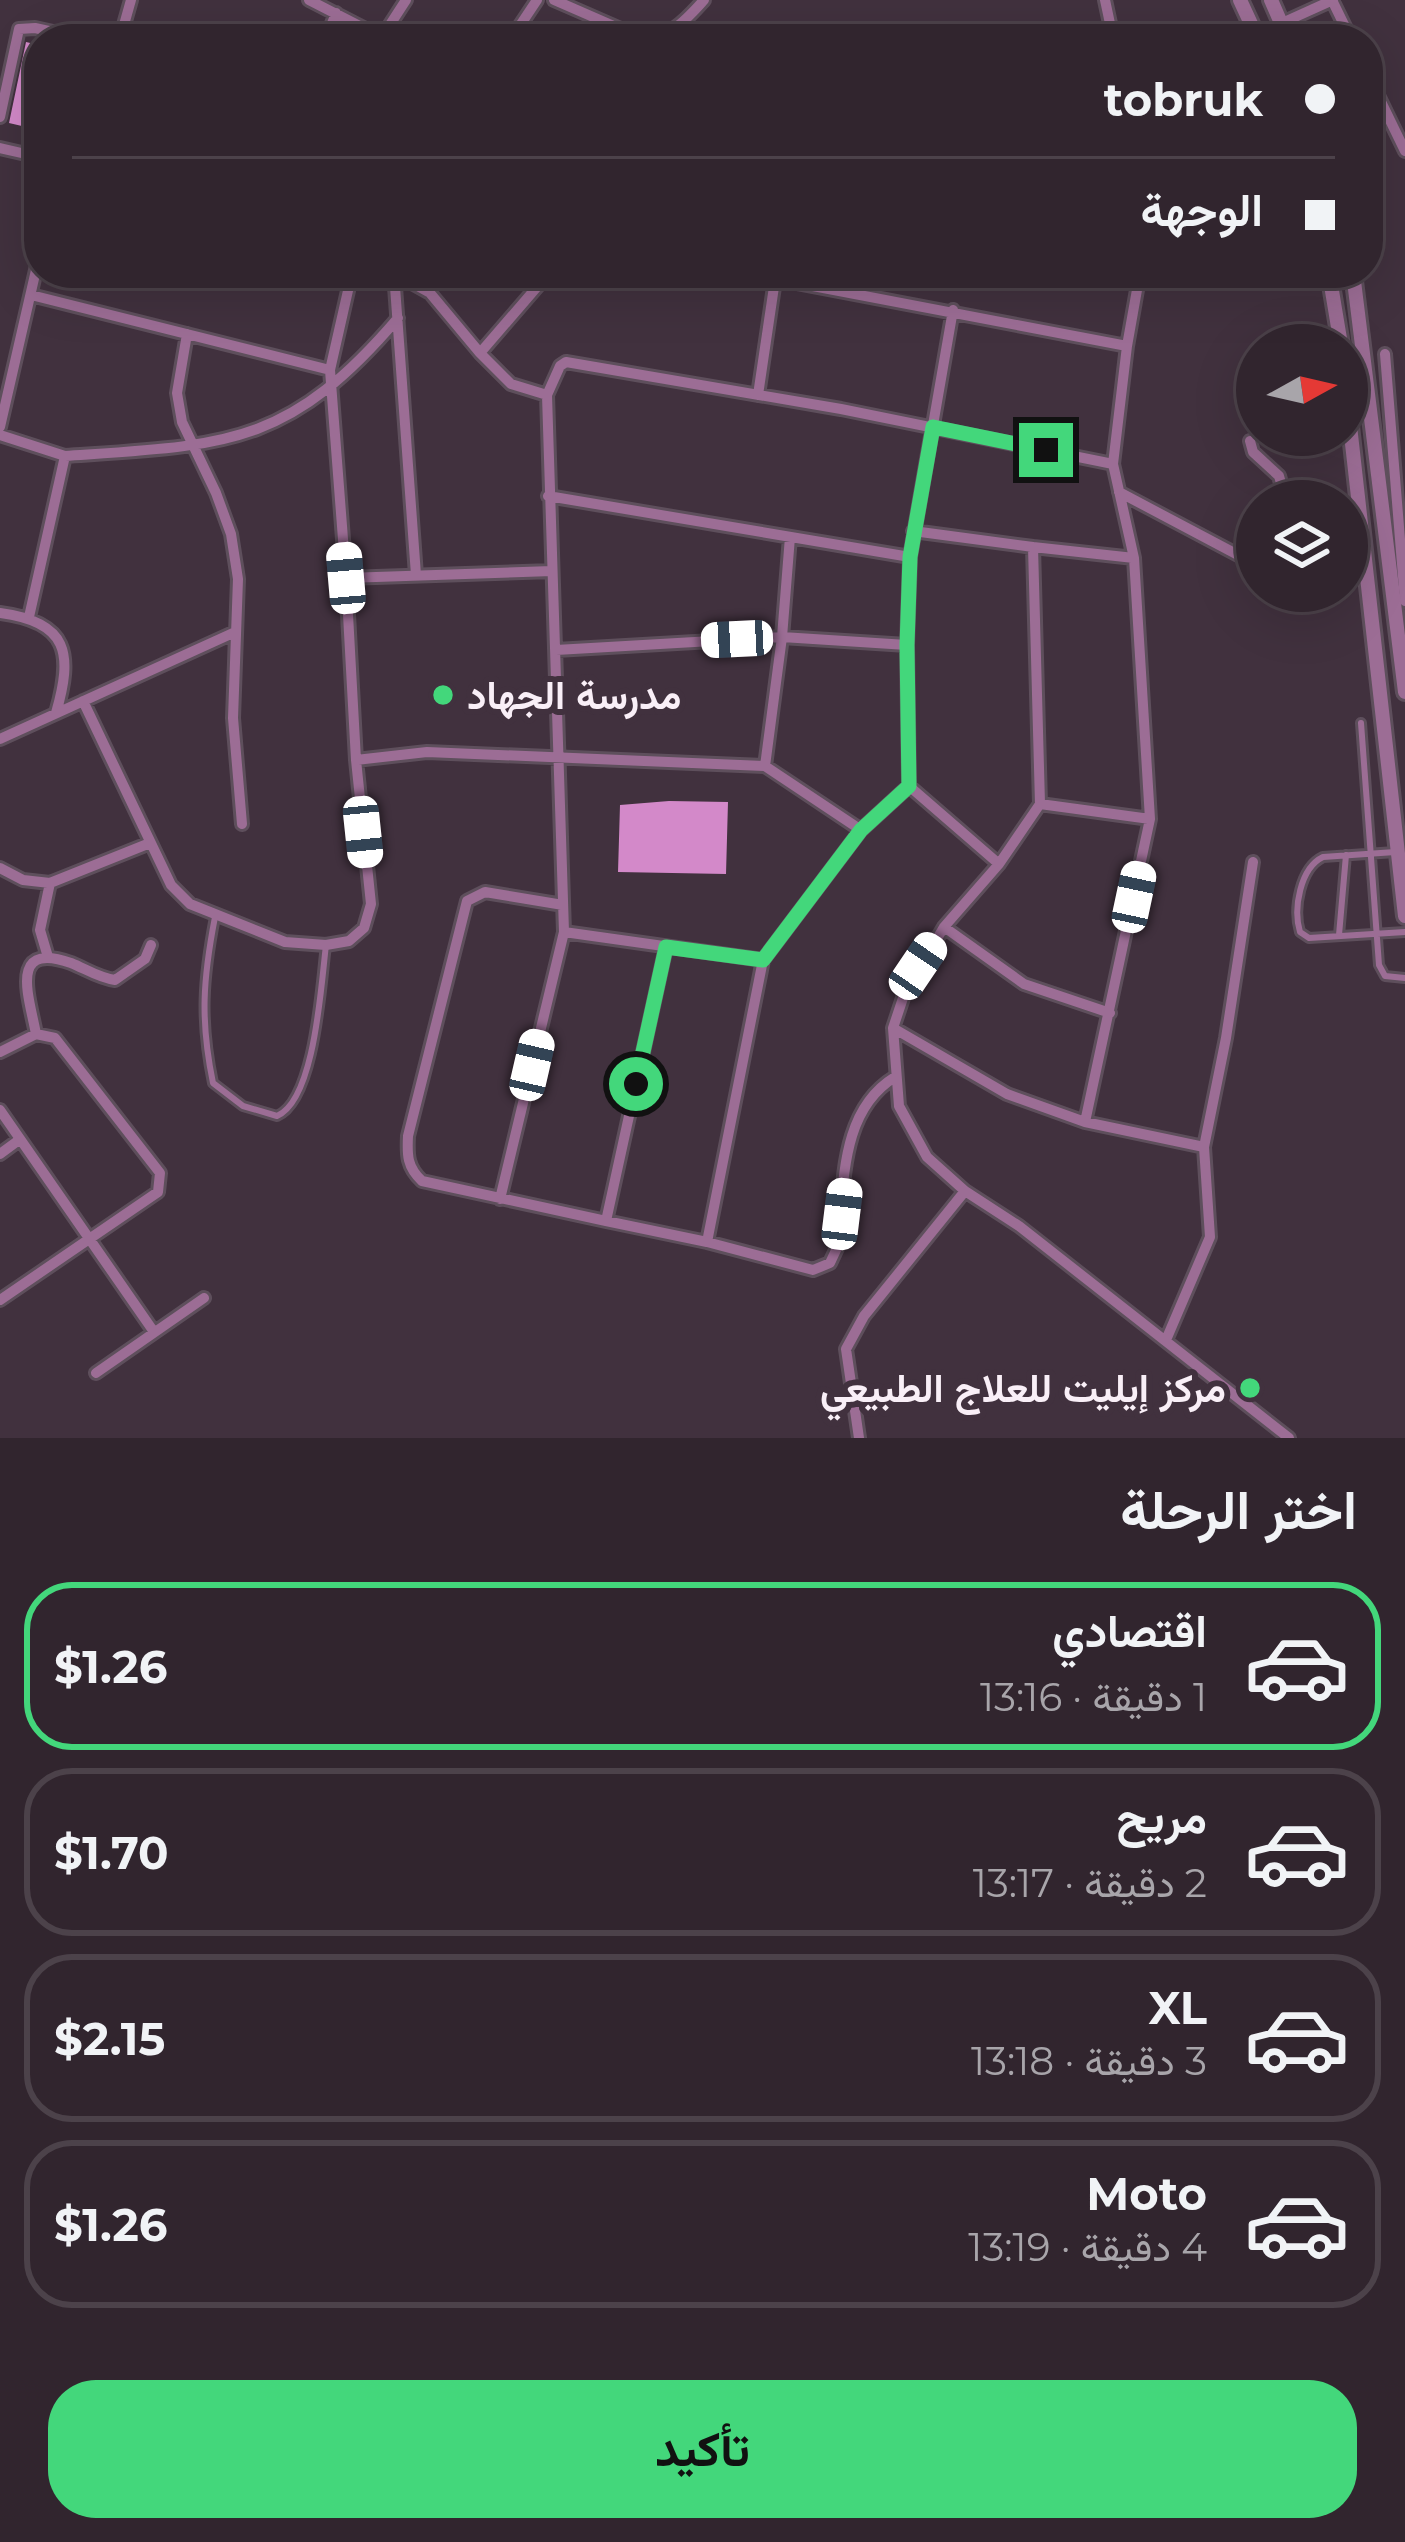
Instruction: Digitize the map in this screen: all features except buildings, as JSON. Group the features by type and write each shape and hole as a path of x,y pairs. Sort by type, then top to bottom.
{"street":[{"path":"309,0 357,24"},
{"path":"554,0 608,24"},
{"path":"683,24 704,0"},
{"path":"1270,0 1282,23 1332,0"},
{"path":"332,24 336,13"},
{"path":"0,117 19,29 24,29"},
{"path":"1383,106 1405,152"},
{"path":"33,288 0,431 65,457 192,445 245,436 282,421 330,390 398,318"},
{"path":"83,701 171,885 190,904 285,942 326,945 349,941 364,928 371,904 330,390 330,370 351,288"},
{"path":"395,288 416,575"},
{"path":"422,288 511,384 548,395"},
{"path":"480,353 536,288"},
{"path":"758,395 774,288"},
{"path":"822,288 1127,346"},
{"path":"1084,1122 1150,819 1134,558 1113,464 1137,288"},
{"path":"1332,288 1338,324"},
{"path":"1355,288 1405,692"},
{"path":"32,295 330,370"},
{"path":"707,1242 763,960 861,830 909,786 910,557 953,310"},
{"path":"187,334 177,393 182,422 231,535 238,580 233,633 234,752 242,824"},
{"path":"1385,354 1405,601"},
{"path":"500,1199 564,932 548,496 548,395 560,367 566,362 758,395 1113,464"},
{"path":"1257,456 1280,480"},
{"path":"28,617 65,457"},
{"path":"1119,492 1236,554"},
{"path":"548,496 910,557"},
{"path":"913,531 1134,558"},
{"path":"765,766 790,537"},
{"path":"1033,547 1040,804 918,966 893,1028 899,1106 927,1157 965,1191 1019,1226 1288,1437"},
{"path":"346,578 552,571"},
{"path":"1368,586 1405,916"},
{"path":"0,613 28,617 60,644 68,659 56,713"},
{"path":"1372,620 1396,616"},
{"path":"0,740 233,633"},
{"path":"556,650 782,637 907,645"},
{"path":"356,760 428,752 765,766 861,830"},
{"path":"909,786 999,863"},
{"path":"1040,804 1150,819"},
{"path":"0,868 23,880 50,883 149,843"},
{"path":"1166,1340 1210,1237 1204,1148 1253,862"},
{"path":"48,957 40,930 50,883"},
{"path":"563,905 485,892 467,901 408,1136 410,1170 422,1180 813,1270 830,1263 837,1248 855,1120 877,1089 895,1078"},
{"path":"944,928 1024,984 1110,1013"},
{"path":"564,932 763,960"},
{"path":"36,1034 26,984 28,967 35,958 48,957 115,980 145,959 151,945"},
{"path":"606,1221 666,947"},
{"path":"893,1028 1007,1094 1084,1122 1204,1148"},
{"path":"0,1052 36,1034 55,1038 160,1173 158,1192 0,1300"},
{"path":"0,1110 154,1332"},
{"path":"0,1154 19,1139"},
{"path":"859,1438 846,1349 864,1316 965,1191"},
{"path":"96,1372 204,1298"}],"lane":[{"path":"1361,723 1382,973 1405,978"},
{"path":"1367,791 1391,790"},
{"path":"1398,851 1323,857 1310,865 1304,874 1297,922 1309,938 1405,932"},
{"path":"1339,936 1346,855"},
{"path":"215,916 202,982 203,1037 213,1083 243,1106 277,1116 290,1111 299,1094 314,1036 326,945"}],"place":[{"name":"مدرسة الجهاد","path":"443,695"},
{"name":"مركز إيليت للعلاج الطبيعي","path":"1250,1388"}],"route":[{"path":"636,1084 666,947 763,960 861,830 909,786 910,557 933,427 1046,450"}]}
